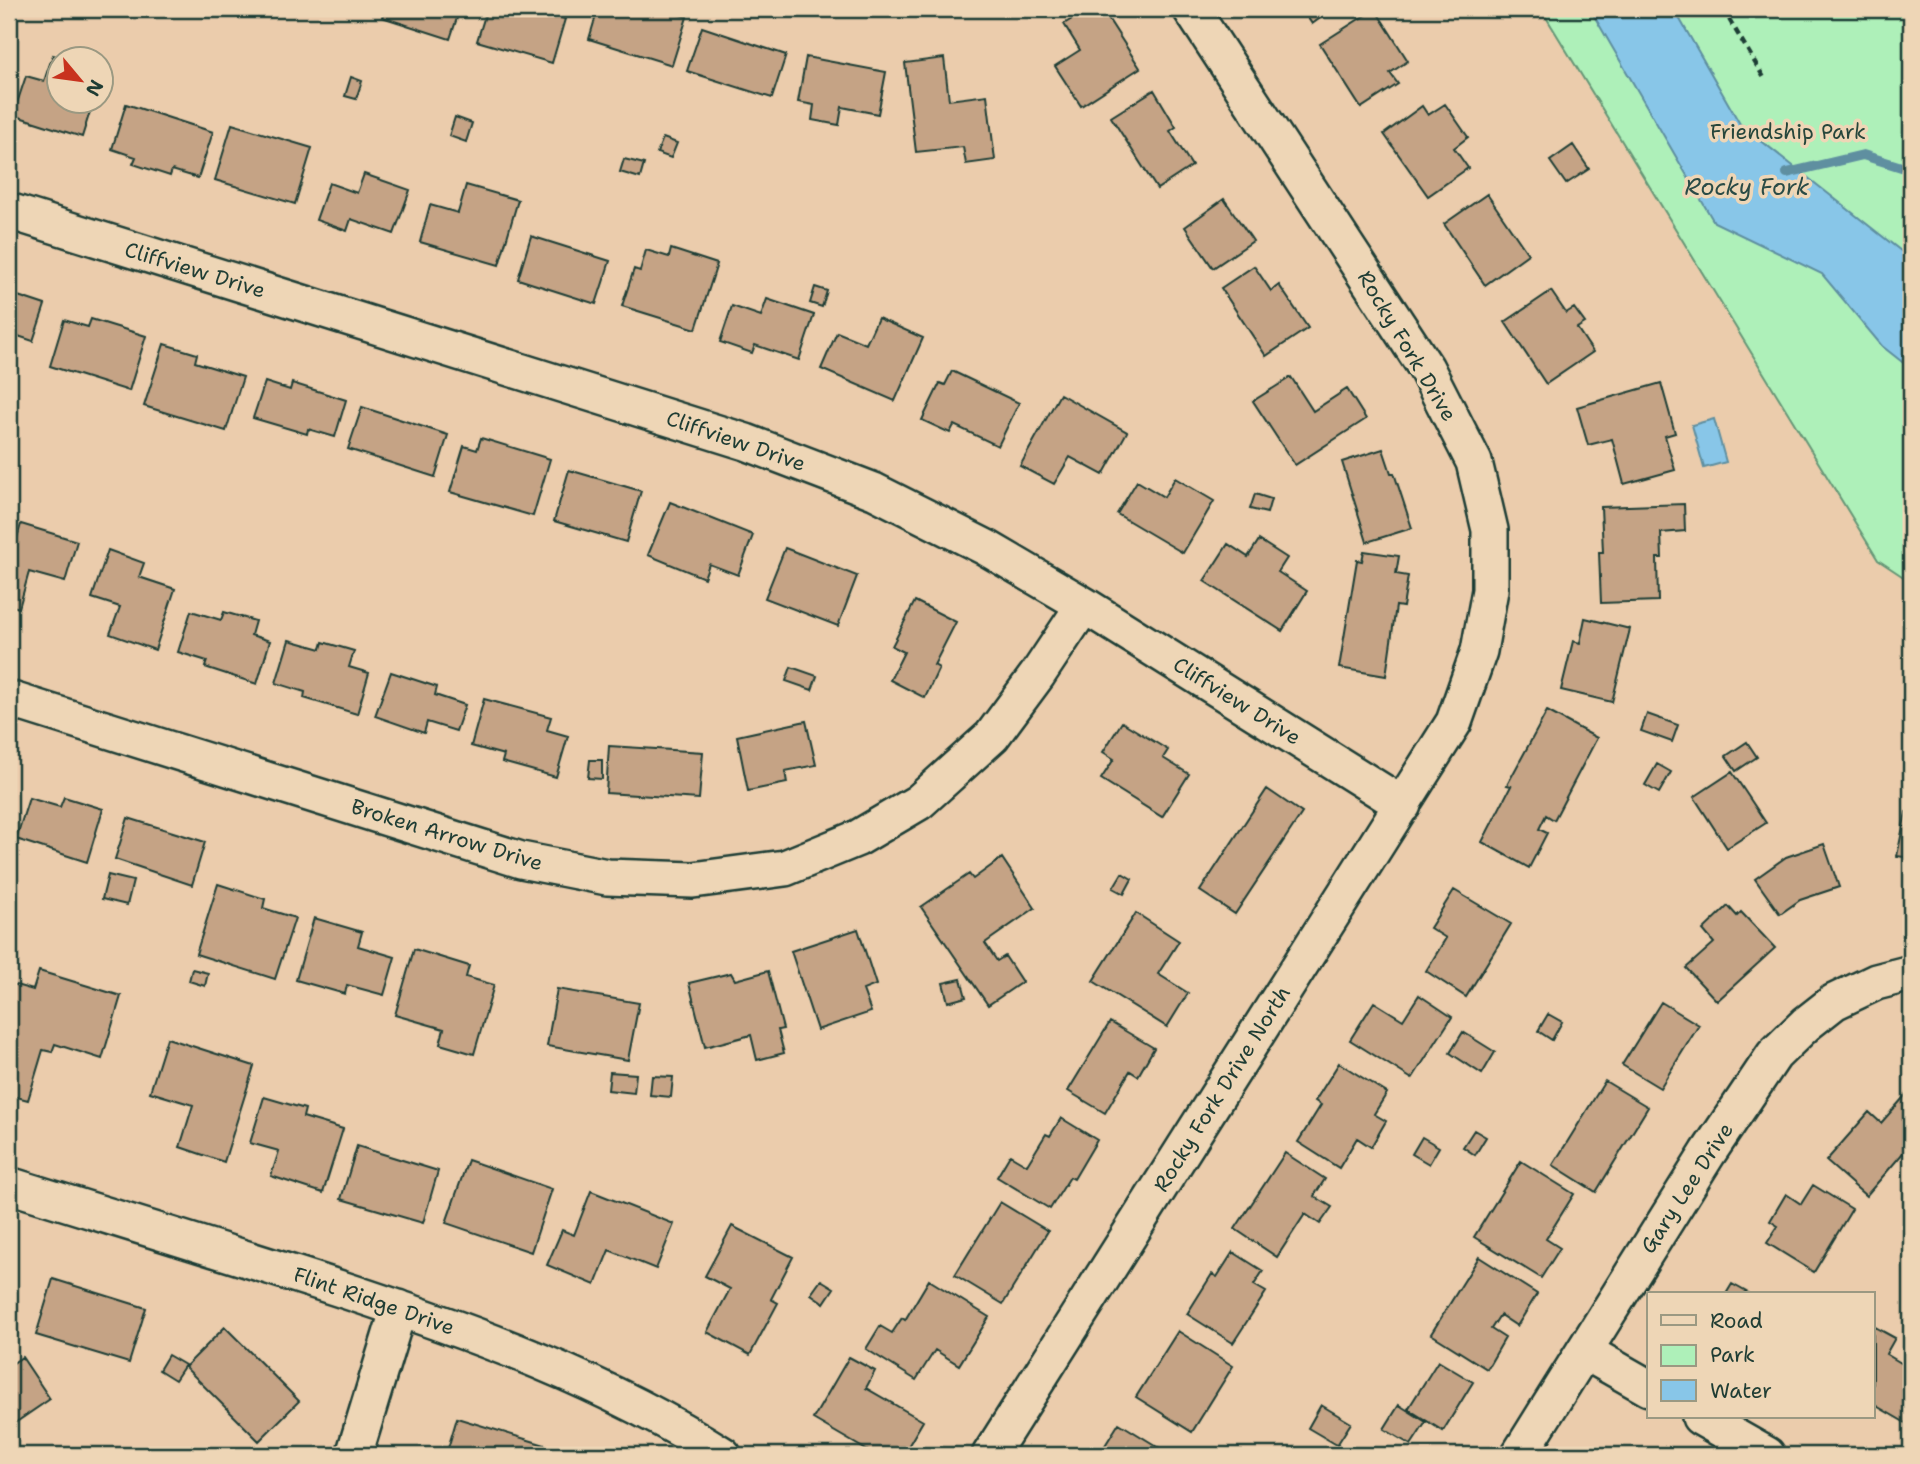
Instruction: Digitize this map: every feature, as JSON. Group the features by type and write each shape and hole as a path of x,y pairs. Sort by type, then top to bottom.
{"street":[{"name":"Rocky Fork Drive","path":"1191,9 1426,368 1474,462 1490,530 1490,590 1479,651 1454,722"},
{"name":"Cliffview Drive","path":"9,211 746,442 874,491 987,548 1084,605 1403,805"},
{"name":"Broken Arrow Drive","path":"9,699 521,860 607,877 693,880 785,868 858,838 919,802 992,736 1084,605"},
{"name":"Rocky Fork Drive North","path":"990,1455 1454,722"},
{"name":"Gary Lee Drive","path":"1519,1455 1708,1153 1774,1055 1834,1002 1876,982 1908,973"},
{"name":"Flint Ridge Drive","path":"9,1185 399,1308 502,1344 685,1431 723,1455"},
{"path":"355,1455 399,1308"},
{"path":"1584,1351 1647,1387"},
{"path":"1702,1418 1768,1455"}],"path":[{"path":"1723,9 1766,81"}],"green space":[{"name":"Friendship Park","path":"1541,9 1911,9 1911,582 1878,560"}],"water":[{"name":"Rocky Fork","path":"1590,9 1674,9 1740,124 1906,255 1911,262 1911,369 1882,346 1822,274 1714,222"},
{"path":"1714,419 1726,462 1704,468 1692,425"}],"building":[{"path":"384,9 460,9 450,39 382,17"},
{"path":"487,9 531,9 565,19 552,63 477,41"},
{"path":"598,9 660,9 687,17 672,65 589,39"},
{"path":"1088,9 1102,9 1140,68 1081,106 1055,66 1080,50 1064,24"},
{"path":"1302,9 1333,9 1312,24"},
{"path":"1375,9 1408,61 1390,73 1398,84 1361,108 1320,44"},
{"path":"702,27 786,55 772,98 687,71"},
{"path":"806,57 886,72 878,114 842,107 839,125 812,120 814,105 798,102"},
{"path":"944,58 949,100 987,95 995,160 966,164 963,147 916,152 905,63"},
{"path":"46,75 46,116 89,116 82,137 13,115 26,76 44,81"},
{"path":"351,77 362,81 356,99 345,96"},
{"path":"1154,90 1176,127 1170,131 1192,166 1157,189 1111,117"},
{"path":"126,104 213,132 198,178 172,170 170,176 133,164 136,157 112,149"},
{"path":"1445,104 1468,137 1454,148 1468,168 1428,196 1384,134 1422,106 1428,115"},
{"path":"455,117 472,123 466,142 449,136"},
{"path":"232,124 312,148 295,204 215,180"},
{"path":"663,138 677,143 671,158 657,153"},
{"path":"1573,145 1589,169 1566,184 1550,161"},
{"path":"624,159 644,164 640,178 620,172"},
{"path":"364,174 410,190 394,234 351,219 347,231 316,220 329,183 357,193"},
{"path":"466,185 518,200 499,265 420,242 430,205 458,213"},
{"path":"1487,194 1528,254 1485,285 1444,224"},
{"path":"1224,199 1253,241 1213,268 1185,227"},
{"path":"531,236 610,261 596,304 518,279"},
{"path":"671,249 717,264 696,329 622,306 634,269 640,271 646,250 669,257"},
{"path":"1254,266 1271,291 1279,285 1308,328 1266,356 1221,288"},
{"path":"815,287 827,291 822,307 810,303"},
{"path":"1551,291 1566,313 1574,308 1585,323 1577,328 1593,352 1546,384 1505,322"},
{"path":"9,293 45,305 33,341 9,333"},
{"path":"767,299 814,315 799,360 755,345 752,353 720,342 732,306 761,316"},
{"path":"878,318 923,338 895,401 821,369 837,332 866,344"},
{"path":"91,319 146,336 129,391 50,366 64,320 88,327"},
{"path":"164,344 197,354 195,362 243,377 226,431 144,406"},
{"path":"952,371 1019,403 998,446 954,425 950,433 922,420 940,383 945,385"},
{"path":"1291,377 1313,411 1347,389 1366,419 1295,465 1253,401"},
{"path":"265,382 290,390 292,383 346,400 335,437 308,429 307,434 253,418"},
{"path":"1661,383 1675,433 1665,436 1675,470 1624,484 1612,439 1588,445 1577,407"},
{"path":"1060,394 1127,432 1103,475 1070,457 1054,484 1020,466"},
{"path":"362,407 448,435 435,477 348,449"},
{"path":"481,438 550,459 533,516 450,492 464,446 477,450"},
{"path":"1383,449 1412,528 1367,542 1342,462"},
{"path":"569,470 641,491 626,542 554,521"},
{"path":"1175,478 1214,501 1183,553 1117,514 1137,481 1164,497"},
{"path":"1255,494 1271,499 1267,513 1250,509"},
{"path":"670,502 753,535 738,575 709,564 704,578 648,555"},
{"path":"1684,504 1685,531 1661,533 1662,558 1657,558 1658,601 1601,603 1601,507"},
{"path":"21,524 77,541 65,582 29,572 19,608 9,605 9,559"},
{"path":"1259,540 1287,558 1278,572 1307,591 1282,631 1204,581 1228,544 1248,557"},
{"path":"785,548 857,576 838,626 765,598"},
{"path":"108,550 144,563 139,577 175,589 155,650 110,634 120,607 92,598"},
{"path":"1364,551 1399,556 1396,574 1408,576 1403,607 1396,606 1386,676 1339,668 1357,560 1362,561"},
{"path":"915,601 956,622 934,665 939,668 925,698 890,680 904,652 892,646"},
{"path":"191,611 221,620 224,612 255,621 251,635 270,641 257,684 205,667 207,661 178,652"},
{"path":"1585,618 1630,629 1612,702 1561,690 1573,641 1580,643"},
{"path":"289,640 321,649 323,642 354,651 349,667 369,673 357,714 304,698 305,692 276,683"},
{"path":"791,667 817,676 812,690 786,681"},
{"path":"391,672 437,687 435,695 465,705 456,731 427,722 424,733 375,716"},
{"path":"484,699 551,717 547,730 568,736 556,777 502,762 504,755 471,746"},
{"path":"1547,711 1597,738 1554,820 1546,815 1539,829 1547,833 1529,868 1482,842 1511,786 1507,785"},
{"path":"1647,714 1678,725 1672,742 1641,731"},
{"path":"806,721 816,765 785,771 787,783 748,791 737,736"},
{"path":"1122,722 1168,750 1163,758 1189,774 1162,817 1101,779 1114,759 1103,752"},
{"path":"1747,742 1757,757 1736,771 1726,756"},
{"path":"609,746 703,752 699,799 606,793"},
{"path":"590,760 602,760 602,779 588,778"},
{"path":"1657,764 1671,772 1659,793 1645,785"},
{"path":"1732,772 1766,823 1727,848 1694,797"},
{"path":"1267,789 1302,813 1235,914 1200,891"},
{"path":"64,797 103,809 87,862 16,839 29,798 60,807"},
{"path":"1906,812 1911,813 1911,858 1897,856"},
{"path":"128,818 205,842 192,885 115,859"},
{"path":"1824,844 1839,887 1800,900 1780,914 1755,879 1786,857"},
{"path":"1002,858 1035,908 985,943 997,961 1005,956 1022,982 988,1005 921,907 969,874 973,879"},
{"path":"1122,873 1132,879 1124,894 1113,888"},
{"path":"108,875 133,881 127,905 102,899"},
{"path":"218,884 265,899 263,908 295,918 275,979 196,954"},
{"path":"1454,890 1511,924 1466,997 1426,971 1446,938 1430,928"},
{"path":"1728,906 1737,916 1741,912 1775,948 1717,1001 1686,968 1714,943 1703,930"},
{"path":"1136,913 1179,941 1158,974 1188,993 1167,1027 1093,981"},
{"path":"314,918 362,932 358,946 395,957 384,995 347,985 345,994 296,980"},
{"path":"858,929 876,985 863,990 871,1012 817,1030 791,951"},
{"path":"414,949 469,966 466,977 494,985 474,1054 440,1044 444,1029 395,1015"},
{"path":"192,969 208,973 205,986 189,981"},
{"path":"39,971 121,996 102,1059 55,1044 52,1052 43,1050 28,1100 9,1095 9,983 33,990"},
{"path":"768,971 783,1029 778,1030 784,1053 757,1060 751,1035 705,1047 689,983 731,973 735,980"},
{"path":"961,979 966,997 948,1002 943,983"},
{"path":"557,989 639,1003 628,1060 547,1046"},
{"path":"1419,995 1452,1017 1412,1079 1350,1040 1374,1002 1403,1020"},
{"path":"1661,1002 1699,1025 1660,1088 1622,1065"},
{"path":"1548,1014 1562,1022 1552,1040 1538,1031"},
{"path":"1110,1022 1154,1048 1138,1076 1130,1071 1105,1113 1068,1091"},
{"path":"1463,1032 1495,1052 1482,1074 1450,1053"},
{"path":"167,1038 254,1066 224,1162 180,1147 193,1105 150,1092"},
{"path":"1339,1063 1387,1093 1374,1114 1386,1121 1371,1147 1357,1138 1339,1168 1298,1142 1321,1105 1315,1101"},
{"path":"610,1072 636,1074 634,1093 608,1090"},
{"path":"652,1076 673,1077 671,1097 650,1095"},
{"path":"1605,1081 1648,1107 1596,1192 1553,1165"},
{"path":"1911,1089 1911,1160 1903,1153 1866,1196 1826,1161 1869,1112 1881,1123"},
{"path":"264,1097 305,1109 303,1117 343,1129 323,1193 271,1176 279,1151 250,1143"},
{"path":"1061,1118 1097,1140 1074,1179 1070,1177 1050,1209 997,1177 1010,1155 1027,1165 1046,1134 1050,1136"},
{"path":"1474,1130 1486,1137 1475,1155 1463,1147"},
{"path":"1422,1137 1439,1147 1429,1164 1412,1154"},
{"path":"357,1146 438,1171 423,1223 341,1199"},
{"path":"1285,1153 1325,1179 1314,1196 1332,1207 1320,1224 1305,1214 1277,1257 1235,1229"},
{"path":"468,1160 552,1189 531,1252 446,1223"},
{"path":"1521,1161 1574,1194 1546,1239 1560,1248 1541,1278 1474,1237"},
{"path":"1813,1185 1852,1209 1814,1272 1767,1243 1778,1226 1770,1221 1786,1194 1801,1204"},
{"path":"591,1191 674,1224 656,1269 609,1250 595,1285 547,1265 562,1230 574,1235"},
{"path":"1000,1202 1048,1231 1003,1304 955,1275"},
{"path":"732,1226 793,1257 771,1299 778,1303 750,1355 707,1332 730,1289 705,1276"},
{"path":"1233,1252 1263,1271 1254,1285 1266,1292 1233,1343 1187,1314 1212,1274 1217,1277"},
{"path":"1479,1257 1537,1294 1517,1326 1500,1315 1491,1329 1505,1338 1487,1369 1431,1334"},
{"path":"53,1279 146,1308 129,1363 36,1335"},
{"path":"821,1280 834,1288 824,1303 811,1294"},
{"path":"929,1280 989,1317 959,1365 935,1350 916,1380 866,1349 880,1326 892,1333 902,1318 905,1320"},
{"path":"1732,1284 1746,1292 1727,1292"},
{"path":"225,1327 299,1401 259,1441 185,1367"},
{"path":"1874,1327 1895,1338 1886,1354 1911,1369 1911,1426 1874,1405"},
{"path":"1178,1331 1233,1366 1192,1432 1136,1397"},
{"path":"168,1355 185,1365 175,1380 159,1370"},
{"path":"22,1357 50,1399 9,1427 9,1366"},
{"path":"849,1357 875,1371 866,1388 923,1421 903,1455 875,1455 813,1419"},
{"path":"1438,1361 1473,1382 1443,1431 1408,1409"},
{"path":"1321,1405 1351,1423 1337,1445 1308,1428"},
{"path":"1399,1405 1426,1422 1411,1445 1384,1429"},
{"path":"457,1418 548,1446 545,1455 446,1455"},
{"path":"1119,1423 1163,1450 1160,1455 1099,1455"}],"waterway":[{"path":"1787,173 1863,155 1911,170"}]}
